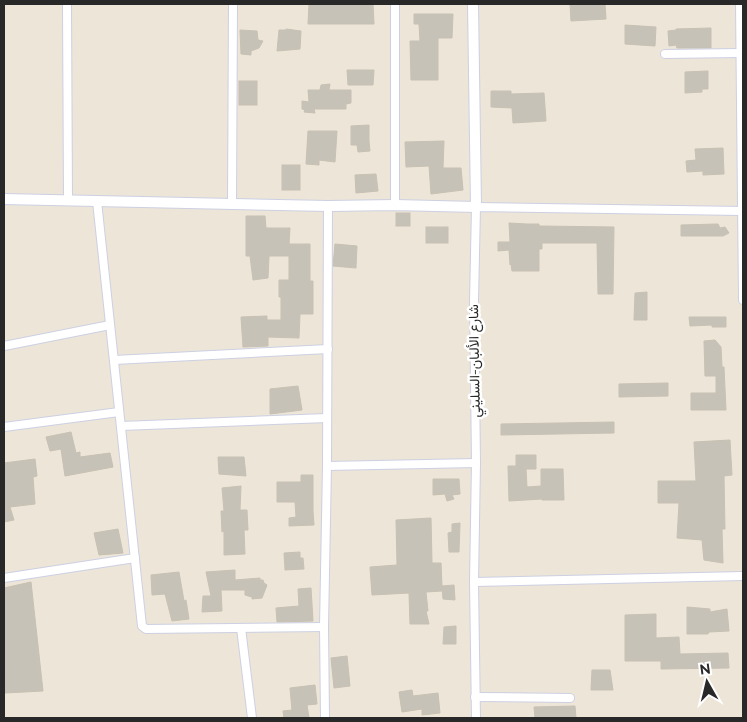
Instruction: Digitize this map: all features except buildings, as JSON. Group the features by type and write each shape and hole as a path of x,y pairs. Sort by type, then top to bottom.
{"street":[{"path":"67,4 68,200"},
{"path":"232,204 233,4"},
{"path":"395,4 395,206"},
{"name":"شارع الألبان-السليني","path":"473,4 476,207 474,301 476,718"},
{"path":"740,4 743,300"},
{"path":"665,54 740,53"},
{"path":"4,199 328,206 742,211"},
{"path":"97,201 143,628 324,627"},
{"path":"325,718 324,627 328,206"},
{"path":"4,346 110,325"},
{"path":"114,360 328,349"},
{"path":"4,427 119,412"},
{"path":"121,426 326,418"},
{"path":"327,466 476,463"},
{"path":"4,578 135,558"},
{"path":"474,582 743,576"},
{"path":"241,628 252,718"},
{"path":"475,697 570,698"}]}
